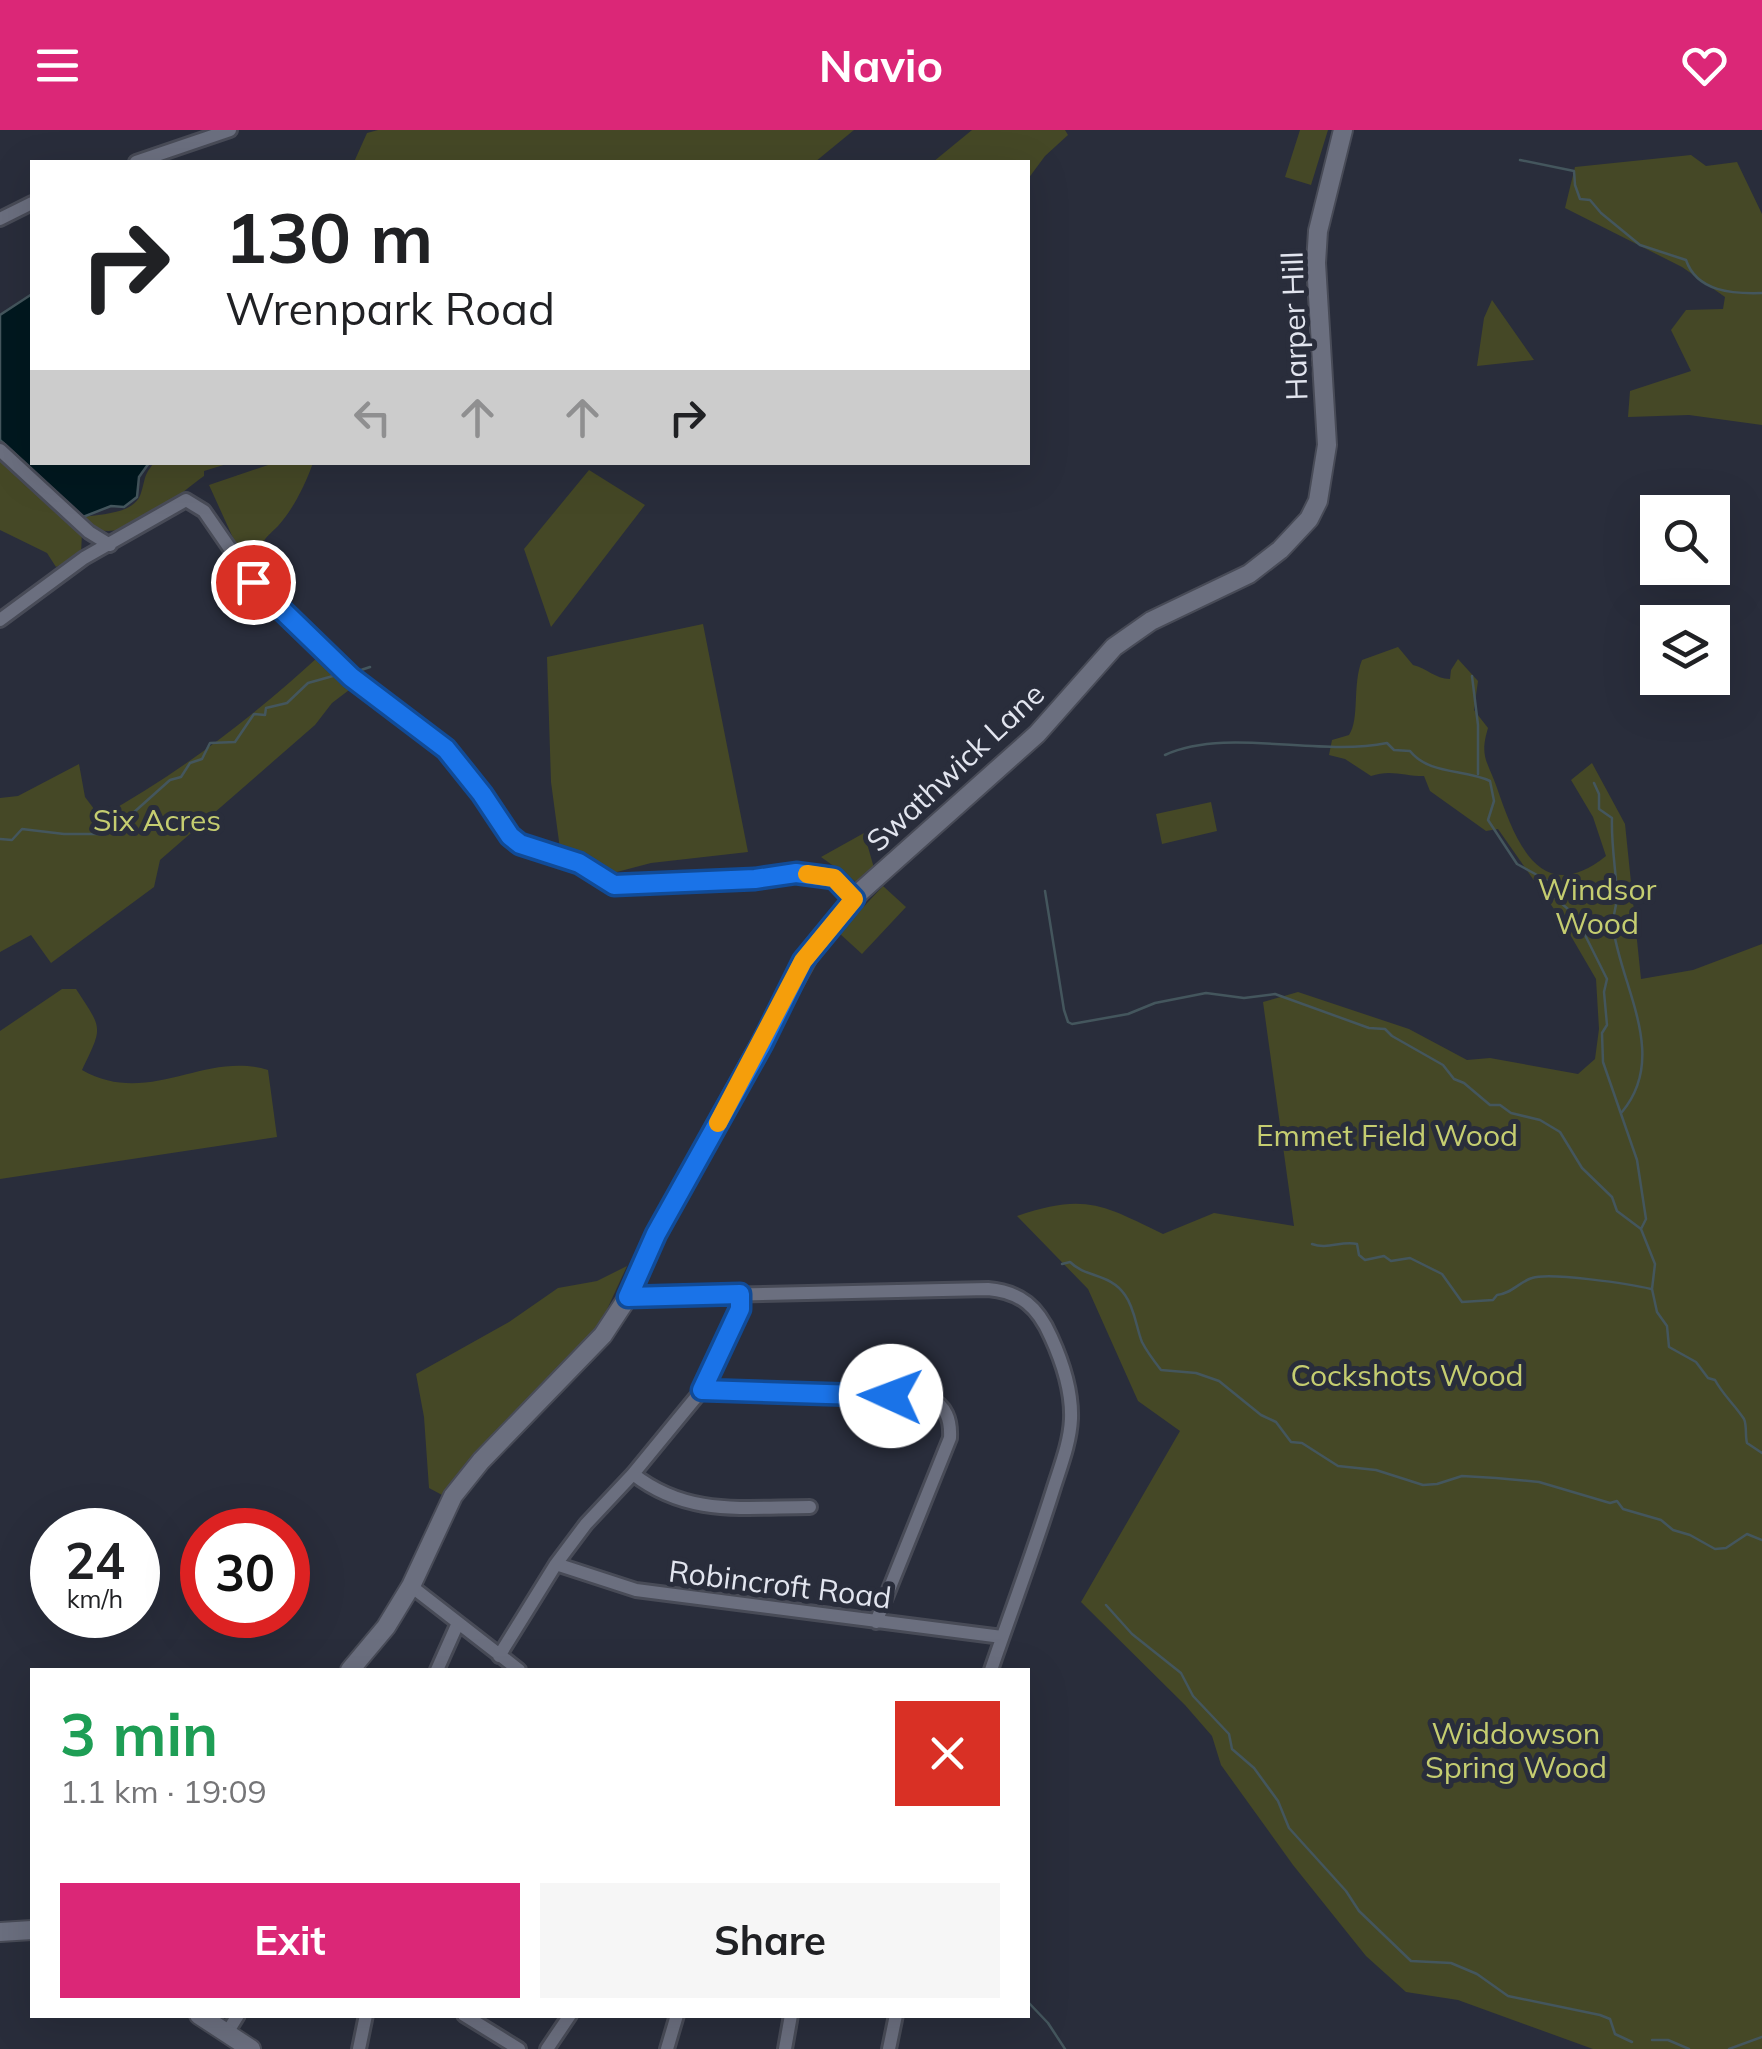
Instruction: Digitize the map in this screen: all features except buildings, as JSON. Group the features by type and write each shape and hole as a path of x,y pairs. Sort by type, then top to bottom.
{"street":[{"path":"142,160 230,130"},
{"name":"Harper Hill","path":"1308,519 1318,501 1327,444 1316,263 1318,231 1343,130"},
{"path":"0,219 30,203"},
{"path":"0,450 89,532 110,545"},
{"path":"0,620 84,558 186,500 204,510 253,582 351,677 446,749 520,844 579,863 614,885 808,874 834,878 854,899"},
{"name":"Swathwick Lane","path":"352,1668 386,1627 411,1586 453,1496 481,1460 603,1335 628,1297 656,1234 762,1044 803,961 854,899 1036,734 1114,647 1151,621 1249,574 1280,550 1308,519"},
{"path":"84,558 89,532"},
{"path":"628,1297 1009,1291 1026,1300 1043,1319 1065,1376 1071,1420 1039,1535 993,1668"},
{"path":"499,1656 556,1564 586,1524 702,1390 740,1309 740,1294"},
{"path":"702,1390 928,1398 940,1404 951,1422 950,1438 876,1622"},
{"path":"633,1474 655,1492 700,1507 810,1507"},
{"name":"Robincroft Road","path":"556,1564 636,1590 1002,1638"},
{"path":"411,1586 516,1668"},
{"path":"437,1668 458,1623"},
{"path":"0,1932 30,1930"},
{"path":"204,2018 251,2049"},
{"path":"227,2033 236,2018"},
{"path":"359,2049 365,2018"},
{"path":"469,2018 519,2049"},
{"path":"547,2049 568,2018"},
{"path":"667,2049 675,2018"},
{"path":"785,2049 790,2018"},
{"path":"888,2049 895,2018"}],"green space":[{"path":"854,130 817,160 355,160 367,133"},
{"path":"972,130 1065,130 1068,135 1030,176 1030,160 935,160"},
{"path":"1300,130 1328,130 1311,185 1285,177"},
{"path":"1691,155 1706,166 1737,162 1762,214 1762,425 1689,415 1628,417 1630,391 1691,371 1671,330 1686,310 1723,309 1725,297 1682,267 1565,208 1575,167"},
{"path":"1492,300 1534,360 1477,366 1484,318"},
{"path":"0,456 82,532 81,555 56,567 47,553 0,530"},
{"path":"153,465 224,465 204,471 204,476 161,508 126,527 110,531 95,528 83,517 132,505 138,500"},
{"path":"268,465 312,465 294,504 265,539 257,558 244,562 209,485"},
{"path":"589,470 645,505 551,627 524,549"},
{"path":"703,624 748,852 651,863 613,873 560,849 551,782 547,657"},
{"path":"1398,647 1413,665 1445,679 1450,679 1458,659 1478,681 1474,710 1488,728 1484,746 1488,765 1523,847 1548,872 1564,875 1583,870 1606,856 1593,817 1571,780 1592,763 1625,824 1641,979 1693,970 1762,944 1762,2049 1593,2049 1458,2000 1406,1992 1366,1956 1293,1865 1221,1765 1212,1736 1081,1602 1180,1431 1138,1401 1088,1289 1017,1216 1077,1204 1108,1209 1163,1234 1214,1213 1294,1226 1263,1002 1298,992 1409,1029 1467,1060 1490,1058 1578,1074 1595,1059 1599,1029 1596,979 1561,919 1498,829 1486,831 1430,791 1424,776 1371,776 1345,759 1329,755 1332,740 1349,735 1352,728 1362,660"},
{"name":"Six Acres","path":"318,657 353,687 160,860 154,887 51,963 31,935 0,952 0,798 18,796 79,764 85,797 100,817 214,743"},
{"path":"1211,802 1217,831 1162,844 1156,814"},
{"path":"864,833 874,868 856,882 821,857"},
{"path":"883,886 906,907 862,954 839,933"},
{"path":"62,989 76,989 97,1028 82,1070 107,1080 130,1083 221,1067 268,1070 277,1137 0,1179 0,1031"},
{"path":"627,1266 604,1316 587,1340 444,1496 429,1488 424,1417 416,1374 509,1322 558,1288 597,1281"}],"water":[{"path":"30,295 30,465 148,465 139,477 137,497 124,507 111,506 83,517 0,440 0,315"}],"waterway":[{"path":"1520,160 1574,171 1580,199 1590,200 1640,245 1686,260 1691,271 1707,285 1739,293 1762,293"},
{"path":"355,672 370,667"},
{"path":"0,839 12,840 22,829 103,834 113,819 123,822 170,780 181,777 190,763 202,759 210,743 235,742 254,714 265,715 266,708 287,703 308,683 333,676"},
{"path":"1472,676 1478,774"},
{"path":"1165,755 1216,743 1332,747 1387,743 1394,750 1410,751 1437,768 1490,781 1494,801 1488,820 1517,864 1548,881 1554,897 1575,915 1607,979 1603,1062 1637,1160 1646,1219 1641,1229"},
{"path":"1594,783 1599,809 1612,818 1617,896 1613,927 1642,1045 1642,1068 1622,1112"},
{"path":"1045,891 1064,1010 1072,1024 1206,993 1244,998 1275,994 1369,1028 1385,1029 1443,1065 1454,1079 1490,1105 1540,1120 1560,1132 1582,1168 1612,1197 1617,1211 1641,1229 1655,1264 1652,1289 1657,1312 1667,1326 1669,1347 1696,1362 1708,1378 1715,1380 1744,1419 1747,1443 1762,1453"},
{"path":"1312,1244 1357,1244 1359,1255 1365,1260 1384,1256 1391,1261 1410,1258 1442,1274 1462,1302 1493,1300 1527,1280 1555,1276 1651,1289"},
{"path":"1062,1264 1070,1262 1119,1288 1131,1306 1142,1342 1161,1370 1196,1373 1219,1381 1261,1415 1276,1422 1291,1442 1302,1443 1338,1466 1376,1470 1423,1485 1462,1476 1539,1482 1610,1503 1617,1501 1623,1509 1661,1520 1673,1530 1715,1549 1726,1548 1747,1534 1762,1540"},
{"path":"1106,1605 1132,1634 1181,1673 1193,1696 1229,1734 1232,1749 1254,1768 1278,1801 1289,1828 1359,1911 1411,1961 1451,1963 1477,1974 1508,1996 1600,2015 1610,2019 1615,2034 1632,2042"},
{"path":"1030,2004 1065,2049"},
{"path":"1729,2049 1762,2037"},
{"path":"1652,2040 1668,2040 1689,2049"}],"slow traffic":[{"path":"718,1123 803,961 854,899 834,878 807,874"}],"route":[{"path":"253,582 351,677 446,749 520,844 579,863 614,885 755,879 796,873 821,874 844,886 854,899 803,961 762,1044 656,1234 628,1297 740,1294 740,1309 702,1390 891,1396"}],"park label":[{"name":"Windsor Wood","path":"1597,906"},
{"name":"Emmet Field Wood","path":"1387,1135"},
{"name":"Cockshots Wood","path":"1407,1375"},
{"name":"Widdowson Spring Wood","path":"1516,1750"}]}
